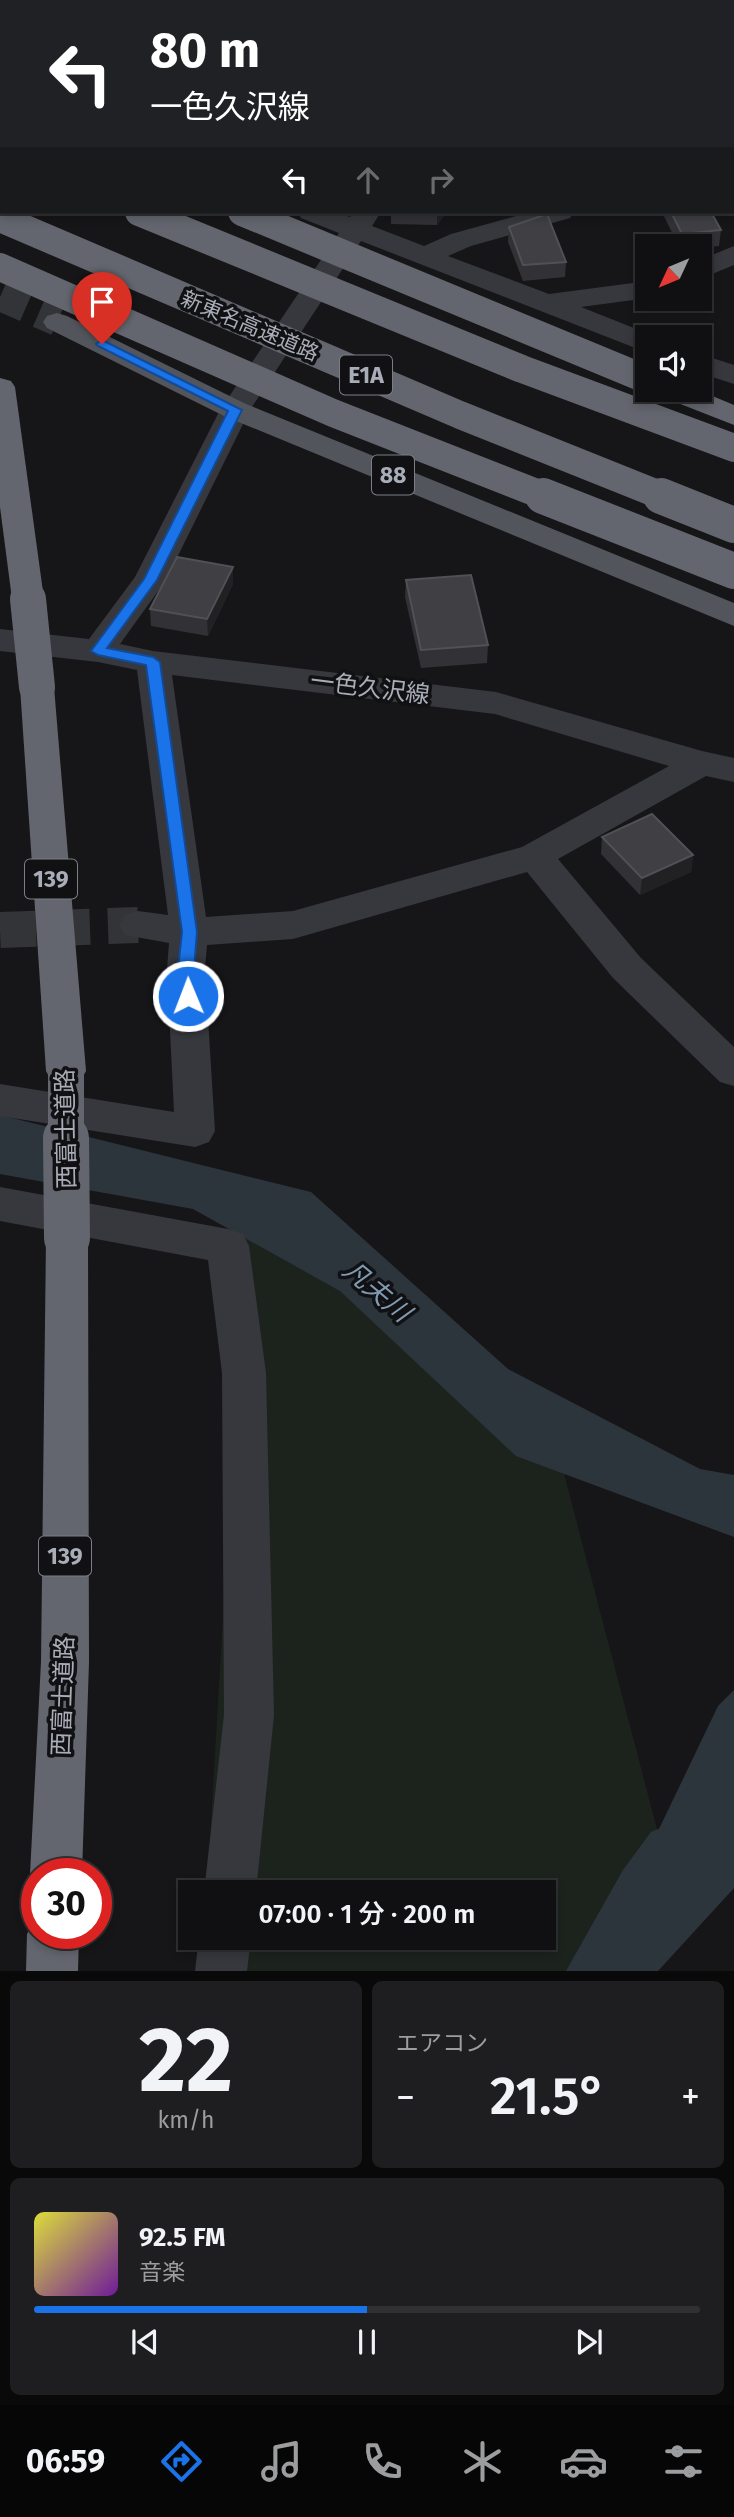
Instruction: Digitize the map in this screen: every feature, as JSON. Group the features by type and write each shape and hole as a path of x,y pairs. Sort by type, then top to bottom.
{"highway":[{"path":"144,214 522,369 734,448"},
{"path":"247,214 635,375"},
{"name":"新東名高速道路","path":"0,218 447,410 734,526"},
{"path":"0,267 333,413 734,571"},
{"name":"西富士道路","path":"0,387 37,687 66,1070 65,1662 57,1858"},
{"path":"700,402 734,416"},
{"path":"51,1971 52,1949"}],"main road":[{"name":"88","path":"57,322 235,410 734,615"}],"street":[{"path":"322,214 361,221 424,256 635,338"},
{"path":"424,256 461,240 553,214"},
{"path":"98,651 150,580 235,410 361,221"},
{"path":"712,265 734,254"},
{"path":"544,303 635,291"},
{"path":"712,367 734,375"},
{"name":"一色久沢線","path":"0,640 98,651 153,662 496,703 717,766"},
{"path":"0,1100 195,1131 186,969 190,932 153,662"},
{"path":"138,925 190,932 293,925 535,856 717,766"},
{"path":"535,856 627,968 734,1071"},
{"path":"0,1204 228,1246 244,1373 249,1715 231,1880"},
{"path":"221,1971 223,1950"}],"shaded area":[{"path":"247,1204 551,1424 659,1837 583,1971 202,1971 203,1950 556,1950 556,1880 208,1880"}],"water":[{"name":"凡夫川","path":"0,1115 311,1192 508,1369 700,1469 734,1475 734,1537 516,1456 340,1291 193,1209 0,1174"},
{"path":"734,1690 734,1888 658,1971 578,1971 647,1854 718,1706"}],"building":[{"path":"547,214 566,262 523,265 509,227"},
{"path":"672,214 712,214 721,230 682,234"},
{"path":"177,557 233,567 207,619 150,609"},
{"path":"471,575 488,645 421,650 406,580"},
{"path":"652,814 693,855 642,878 602,837"}],"waterway":[{"path":"576,1971 630,1877 658,1838"}],"tunnel":[{"path":"0,297 57,322"},
{"path":"0,930 138,925"}],"route":[{"path":"102,344 235,410 150,580 98,651 153,662 190,932 186,969 188,996"}]}
